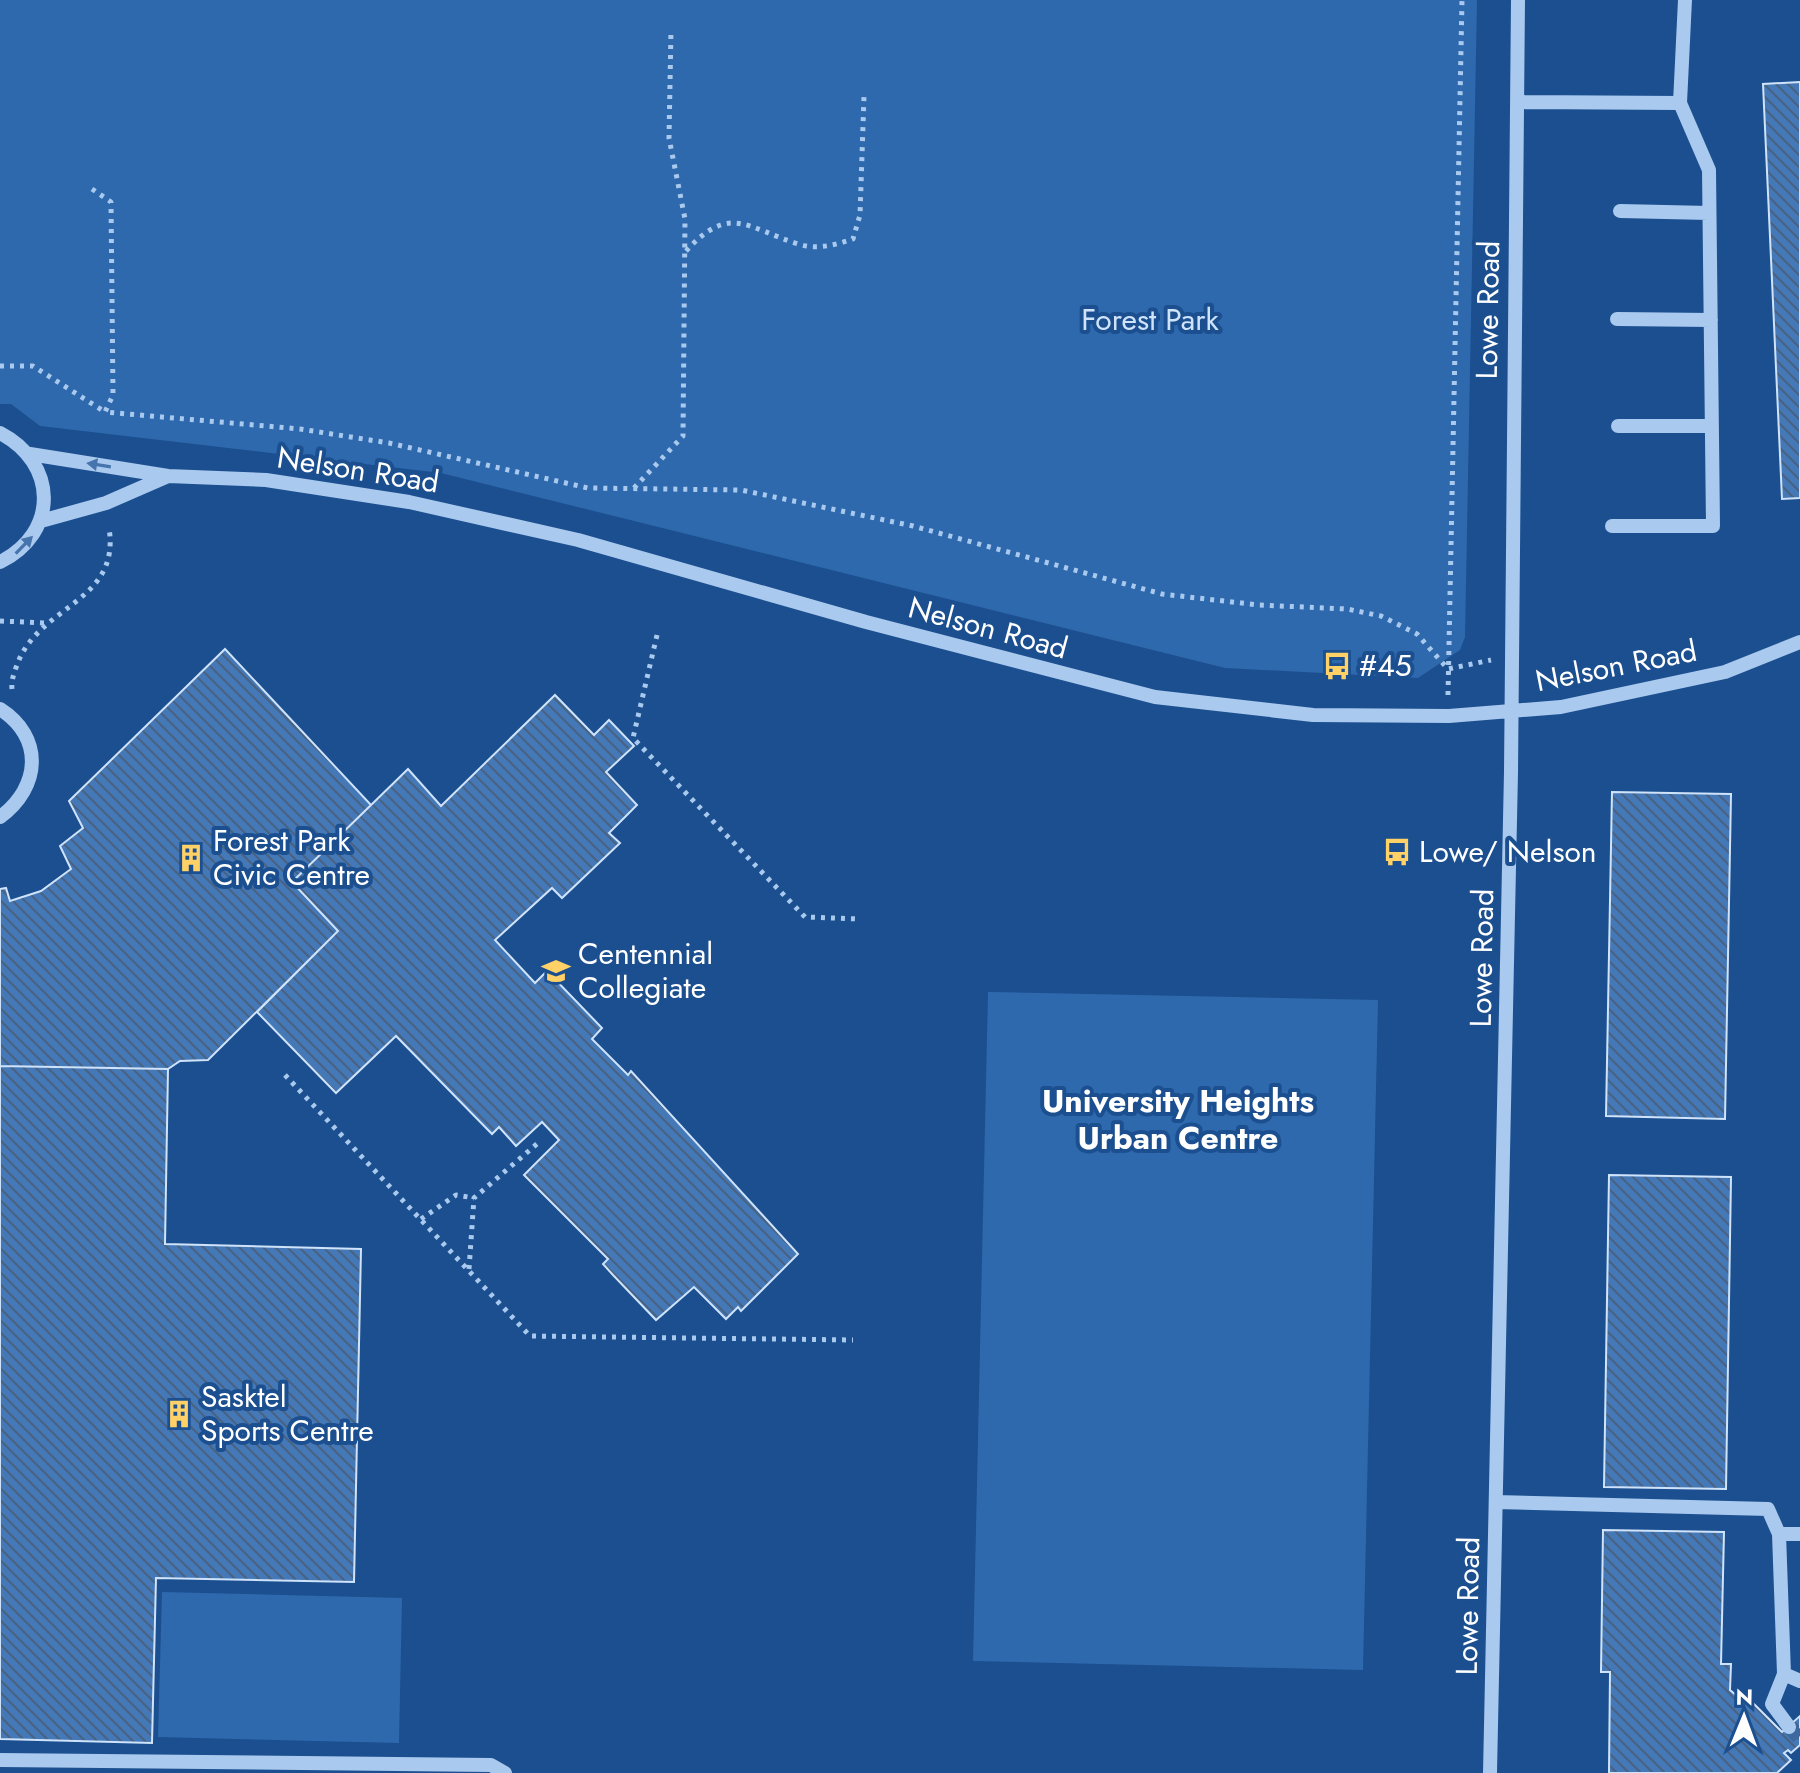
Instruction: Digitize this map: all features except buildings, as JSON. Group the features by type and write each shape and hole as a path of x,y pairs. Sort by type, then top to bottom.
{"street":[{"name":"Lowe Road","path":"1490,1773 1513,656 1518,0"},
{"path":"1612,526 1713,526 1709,170 1680,103 1685,0"},
{"path":"1517,102 1680,103"},
{"path":"1620,211 1709,213"},
{"path":"1617,319 1711,320"},
{"path":"1618,426 1712,426"},
{"name":"Nelson Road","path":"0,433 30,454 168,476 266,480 380,497 563,536 895,630 1155,697 1313,715 1449,716 1561,707 1725,672 1800,642"},
{"path":"0,562 30,540 41,521 45,498 41,475 30,454"},
{"name":"Nelson Road","path":"41,521 106,503 168,476"},
{"path":"0,709 23,726 31,749 32,769 27,788 16,805 0,817"},
{"path":"1496,1502 1768,1509 1779,1534 1784,1674 1772,1704 1789,1727"},
{"path":"1779,1534 1800,1534"},
{"path":"1784,1674 1800,1681"},
{"path":"0,1760 491,1765 505,1773"}],"path":[{"path":"1449,716 1462,0"},
{"path":"634,488 683,436 685,252 681,186 669,138 671,30"},
{"path":"685,252 705,230 731,223 759,227 800,245 830,247 853,239 860,215 864,96"},
{"path":"92,189 111,202 113,395 105,412"},
{"path":"0,366 33,366 105,412 300,429 389,443 588,488 741,490 913,526 1162,594 1259,605 1347,609 1370,614 1417,634 1448,669"},
{"path":"18,695 10,686 24,645 46,623 82,598 106,573 112,542"},
{"path":"0,621 46,623"},
{"path":"657,635 633,738 805,917 859,919"},
{"path":"1448,669 1513,656"},
{"path":"285,1075 530,1336 853,1340"},
{"path":"469,1270 474,1198 538,1143"},
{"path":"421,1219 456,1195 474,1198"}],"green space":[{"name":"Forest Park","path":"0,0 1477,0 1465,637 1460,650 1418,678 1225,668 441,473 40,426 11,404 0,404"},
{"path":"988,992 1378,1000 1363,1670 973,1661"},
{"path":"162,1592 402,1598 399,1743 158,1737"}],"tunnel":[{"path":"1789,1727 1800,1739"}],"place":[{"name":"#45","path":"1337,666"},
{"name":"Lowe/ Nelson","path":"1397,852"},
{"name":"Forest Park Civic Centre","path":"191,858"},
{"name":"Centennial Collegiate","path":"556,971"},
{"name":"Sasktel Sports Centre","path":"179,1414"}],"district":[{"name":"University Heights Urban Centre","path":"1178,1120"}]}
